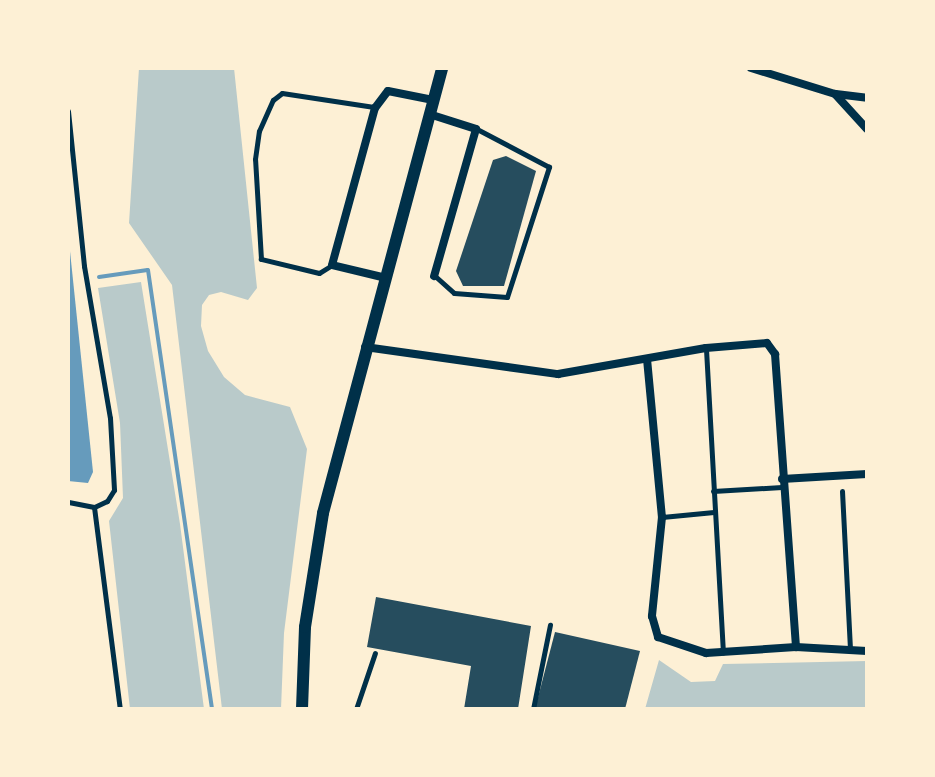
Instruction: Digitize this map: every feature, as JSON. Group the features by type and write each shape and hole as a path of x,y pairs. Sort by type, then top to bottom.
{"main road":[{"path":"302,709 314,555 363,347 442,68"}],"street":[{"path":"751,68 835,94 867,98"},
{"path":"382,277 332,265 375,108 388,91 433,100"},
{"path":"835,94 867,129"},
{"path":"429,114 476,129 434,276"},
{"path":"363,347 558,374 706,348 759,342 773,347 796,647"},
{"path":"647,359 662,517 653,628 666,643 723,653 796,647 867,651"},
{"path":"782,483 867,474"}],"lane":[{"path":"332,265 319,273 261,259 255,159 259,131 273,100 282,93 375,108"},
{"path":"68,111 84,266 110,418 114,490 107,501 94,507 68,502"},
{"path":"434,276 454,293 507,297 549,167 476,129"},
{"path":"706,348 723,653"},
{"path":"713,491 782,483"},
{"path":"842,491 850,650"},
{"path":"94,507 120,709"},
{"path":"662,517 714,512"},
{"path":"533,709 550,625"},
{"path":"356,709 375,653"}],"shaded area":[{"path":"139,68 234,68 257,288 248,300 221,292 209,295 202,305 201,326 208,351 224,377 245,395 290,407 307,449 284,633 281,709 222,709 172,285 129,223"},
{"path":"141,282 180,524 204,709 130,709 109,521 123,498 120,423 98,288"},
{"path":"659,660 691,682 715,681 723,664 867,661 867,709 645,709"}],"water":[{"path":"68,232 93,472 88,483 68,481"}],"building":[{"path":"506,156 536,171 504,286 463,286 456,271 493,160"},
{"path":"376,597 531,626 518,709 464,709 471,666 367,647"},
{"path":"555,632 640,651 625,709 535,709"}],"waterway":[{"path":"99,277 148,270 212,709"}]}
